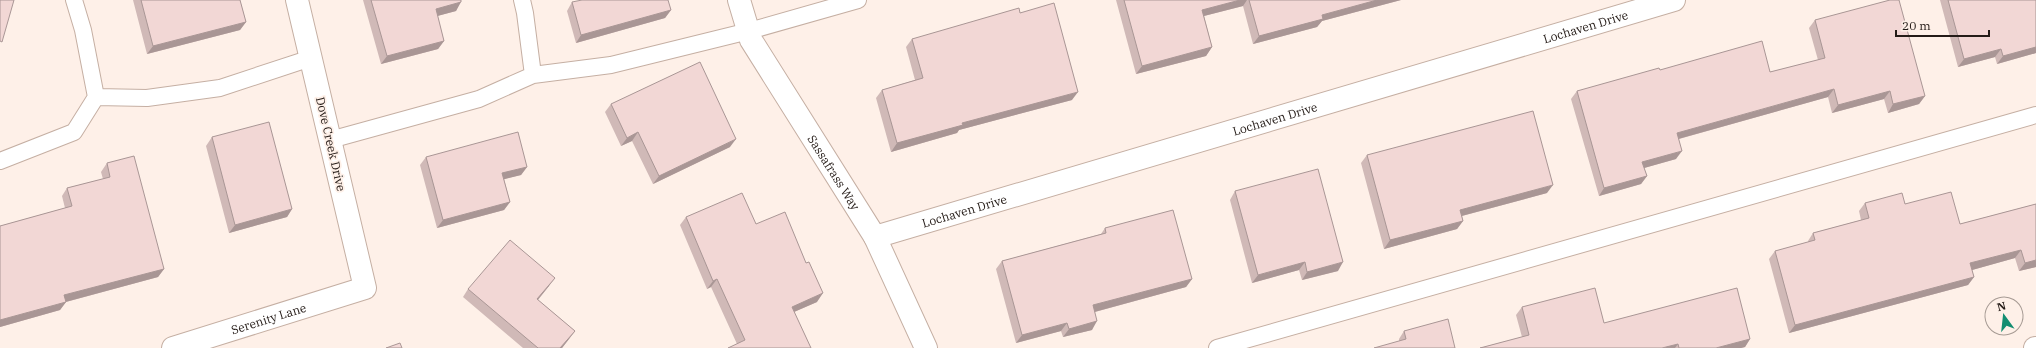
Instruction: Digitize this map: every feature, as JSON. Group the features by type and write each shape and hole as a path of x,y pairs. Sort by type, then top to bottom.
{"street":[{"name":"Dove Creek Drive","path":"297,0 365,288"},
{"name":"Sassafrass Way","path":"739,0 751,40 875,237 926,348"},
{"name":"Lochaven Drive","path":"875,237 1674,0"},
{"name":"Serenity Lane","path":"172,348 365,288"}],"lane":[{"path":"0,162 74,132 96,97 83,30 74,0"},
{"path":"522,0 526,13 534,75"},
{"path":"330,140 479,99 534,75 611,64 749,32 858,0"},
{"path":"96,97 147,98 220,88 311,58"},
{"path":"1216,348 1488,272 2036,115"}],"building":[{"path":"0,0 14,0 2,42 0,41"},
{"path":"141,0 240,0 246,22 153,46"},
{"path":"371,0 461,0 461,2 436,9 444,41 387,56"},
{"path":"582,0 668,0 671,10 581,35 572,2"},
{"path":"1124,0 1240,0 1202,10 1212,47 1142,66"},
{"path":"1249,0 1377,0 1322,15 1323,19 1259,36"},
{"path":"1890,0 1899,0 1925,96 1893,104 1890,91 1838,105 1834,89 1677,133 1682,151 1642,162 1647,176 1604,188 1577,91 1659,68 1660,70 1762,41 1770,72 1825,58 1815,20"},
{"path":"1948,0 2036,0 2036,47 2003,56 2001,49 1964,59"},
{"path":"1054,3 1078,92 962,123 963,125 897,143 882,90 923,78 912,39 1019,8 1020,13"},
{"path":"700,62 736,139 659,176 638,132 627,138 611,104"},
{"path":"1533,111 1553,185 1460,210 1463,221 1390,240 1367,155"},
{"path":"269,122 292,209 235,225 212,137"},
{"path":"518,132 527,167 502,173 510,202 443,220 426,157"},
{"path":"134,156 164,269 64,295 66,302 0,320 0,226 72,206 67,188 110,177 107,163"},
{"path":"1318,169 1343,262 1307,272 1305,262 1258,275 1235,191"},
{"path":"1951,192 1960,224 2036,204 2036,260 2025,263 2021,250 1970,263 1974,277 1795,325 1775,251 1815,240 1813,233 1869,218 1865,203 1902,193 1905,204"},
{"path":"742,193 756,224 785,212 806,263 809,262 823,293 792,307 811,348 728,348 745,340 717,279 713,281 686,217"},
{"path":"1173,210 1192,279 1093,305 1097,321 1069,329 1067,323 1022,335 1002,261 1106,233 1105,228"},
{"path":"510,240 555,278 537,299 575,331 560,348 538,348 468,289"},
{"path":"1595,288 1604,323 1737,288 1750,339 1716,348 1679,348 1678,344 1662,348 1480,348 1529,335 1522,307"},
{"path":"1448,319 1455,348 1374,348 1406,339 1404,331"},
{"path":"400,343 402,348 386,348"}]}
